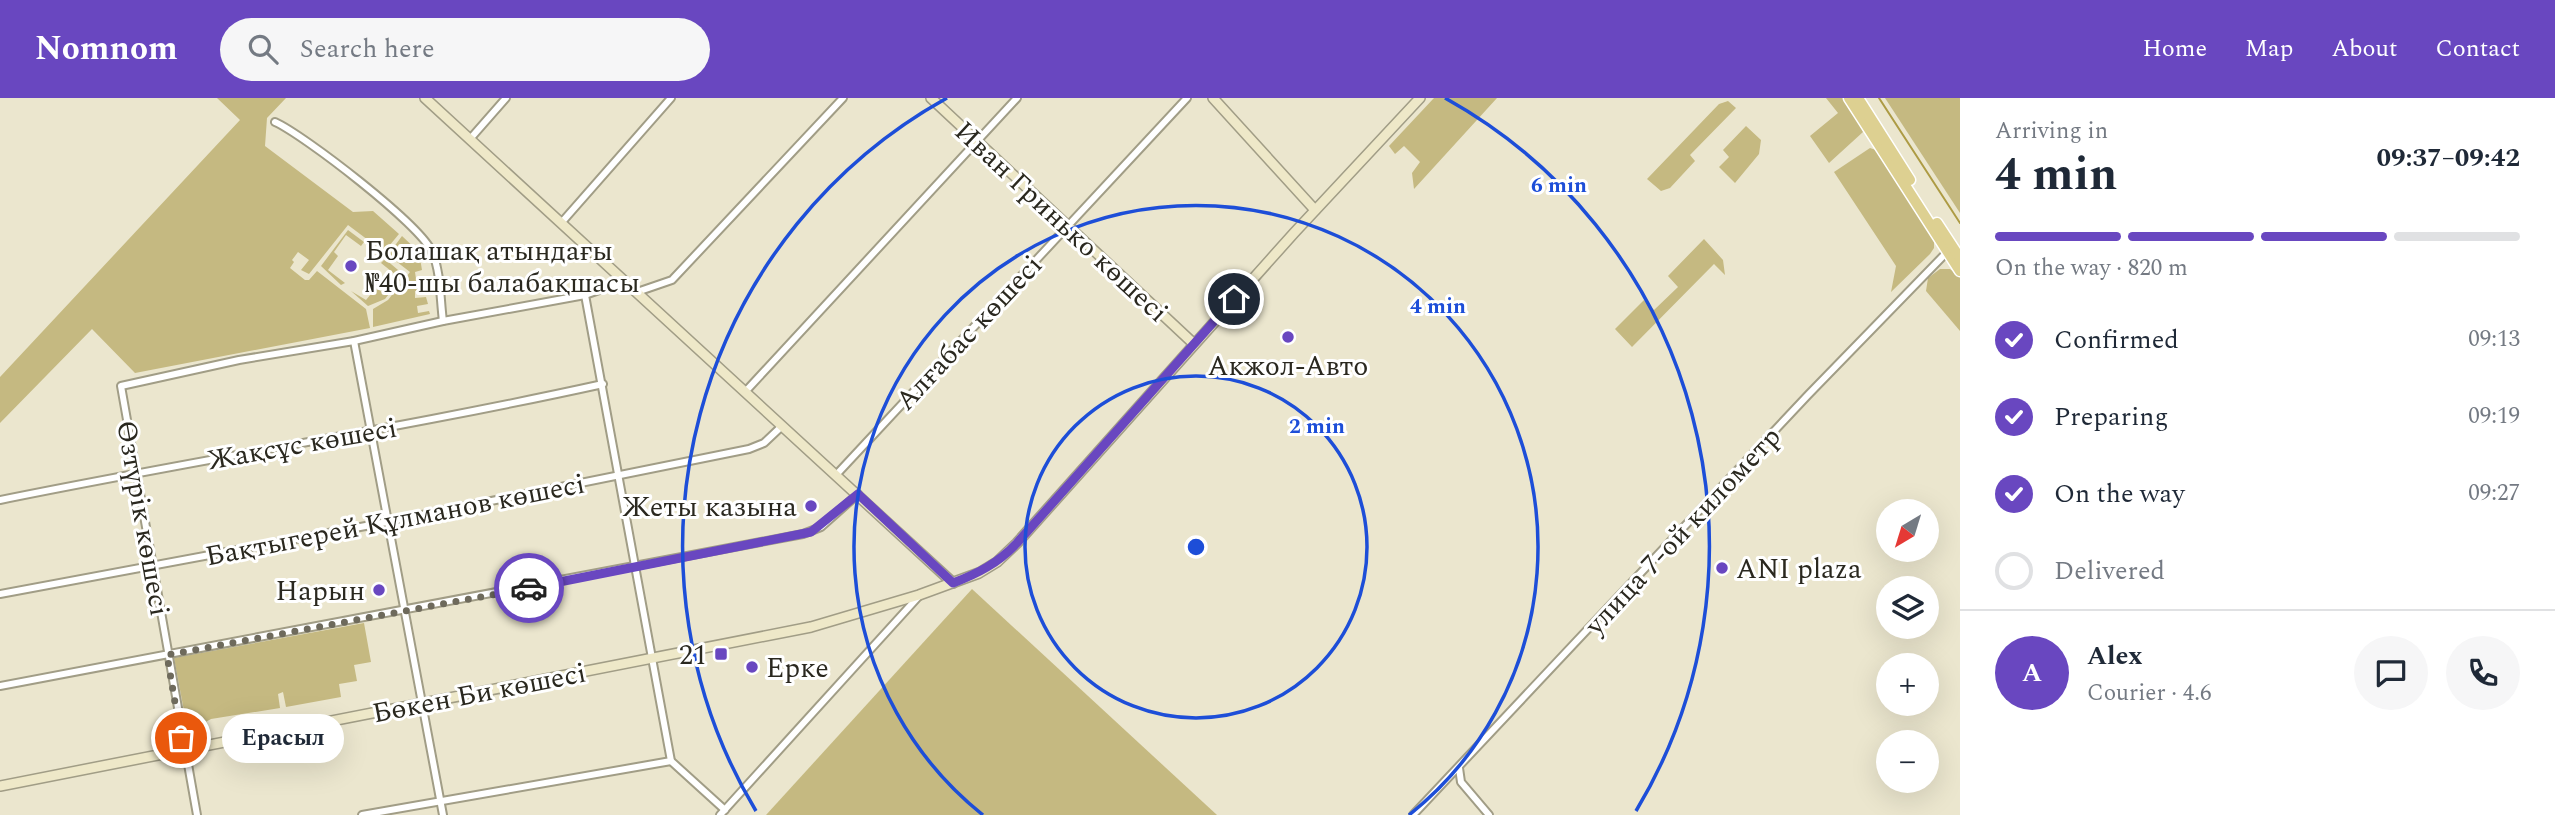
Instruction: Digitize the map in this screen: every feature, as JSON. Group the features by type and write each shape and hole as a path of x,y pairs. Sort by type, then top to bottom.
{"main road":[{"path":"1849,98 1950,249 1960,258"},
{"path":"1858,98 1950,249 1960,271"}],"street":[{"path":"425,98 953,583"},
{"path":"470,139 506,98"},
{"path":"562,222 671,98"},
{"path":"637,292 672,280 843,98"},
{"name":"Иван Гринько көшесі","path":"931,98 1194,344"},
{"path":"745,392 1017,98"},
{"name":"Алғабас көшесі","path":"836,475 1187,98"},
{"path":"1213,98 1315,210"},
{"name":"Бөкен Би көшесі","path":"0,786 654,660 811,627 919,595 984,571 1017,543 1315,210 1420,98"},
{"path":"275,122 313,144 422,237 435,260 443,321"},
{"name":"улица 7-ой километр","path":"1413,815 1808,395 1950,249"},
{"path":"443,815 354,341 443,321 586,295 625,281"},
{"path":"586,295 671,761 723,812 919,595"},
{"name":"Өзтүрік көшесі","path":"197,815 121,386 239,360 354,341"},
{"name":"Жақсұс көшесі","path":"0,500 136,472 371,432 603,384"},
{"name":"Бақтыгерей Құлманов көшесі","path":"0,594 620,477 753,448 782,426"},
{"path":"0,686 404,612 811,532 858,494"},
{"path":"362,815 671,761"},
{"path":"1459,768 1461,782 1489,815"}],"shaded area":[{"path":"217,98 286,98 267,118 265,146 353,212 373,211 399,234 384,252 348,225 309,274 301,270 309,260 298,252 292,260 294,262 290,268 305,280 309,280 317,271 366,309 370,328 135,373 92,329 0,423 0,377 240,120"},
{"path":"1434,98 1497,98 1414,189 1412,173 1420,162 1404,146 1395,154 1389,146"},
{"path":"1826,98 1844,98 1861,124 1863,132 1829,163 1810,136 1838,113"},
{"path":"1885,98 1960,98 1960,213"},
{"path":"1728,101 1736,108 1690,155 1695,161 1670,188 1661,191 1647,179 1719,104"},
{"path":"1746,126 1761,140 1759,154 1735,183 1719,167 1729,157 1723,150"},
{"path":"1870,148 1879,151 1934,236 1934,248 1930,254 1891,292 1896,266 1834,172"},
{"path":"348,230 364,242 361,246 346,235 334,252 338,256 328,270 345,283 341,285 321,266"},
{"path":"402,236 419,252 422,270 415,272 416,279 423,279 425,289 415,291 415,298 426,297 428,304 417,306 418,313 429,311 430,314 373,327 373,309 388,300 410,272 388,255"},
{"path":"1704,239 1723,260 1725,275 1714,264 1632,347 1615,329 1644,300 1654,310 1678,287 1668,276"},
{"path":"385,259 404,275 385,299 368,306 351,291 366,300 376,288 382,292 396,275 381,263"},
{"path":"1940,269 1950,269 1960,277 1960,331 1926,291 1928,278"},
{"path":"972,589 1217,815 766,815"},
{"path":"364,623 371,662 354,665 357,681 339,684 341,697 286,707 283,692 278,694 280,708 211,719 188,732 174,658"}],"waterway":[{"path":"1879,98 1960,223"}],"way so far":[{"path":"181,738 167,655 529,588"}],"place":[{"name":"Болашақ атындағы №40-шы балабақшасы","path":"351,266"},
{"name":"Акжол-Авто","path":"1288,337"},
{"name":"Жеты казына","path":"811,506"},
{"name":"ANI plaza","path":"1722,568"},
{"name":"Нарын","path":"379,590"},
{"name":"21","path":"721,654"},
{"name":"Ерке","path":"752,667"},
{"name":"Ерасыл","path":"181,738"}],"route":[{"path":"529,588 811,532 821,527 858,494 953,583 979,573 997,562 1017,543 1234,299"}]}
